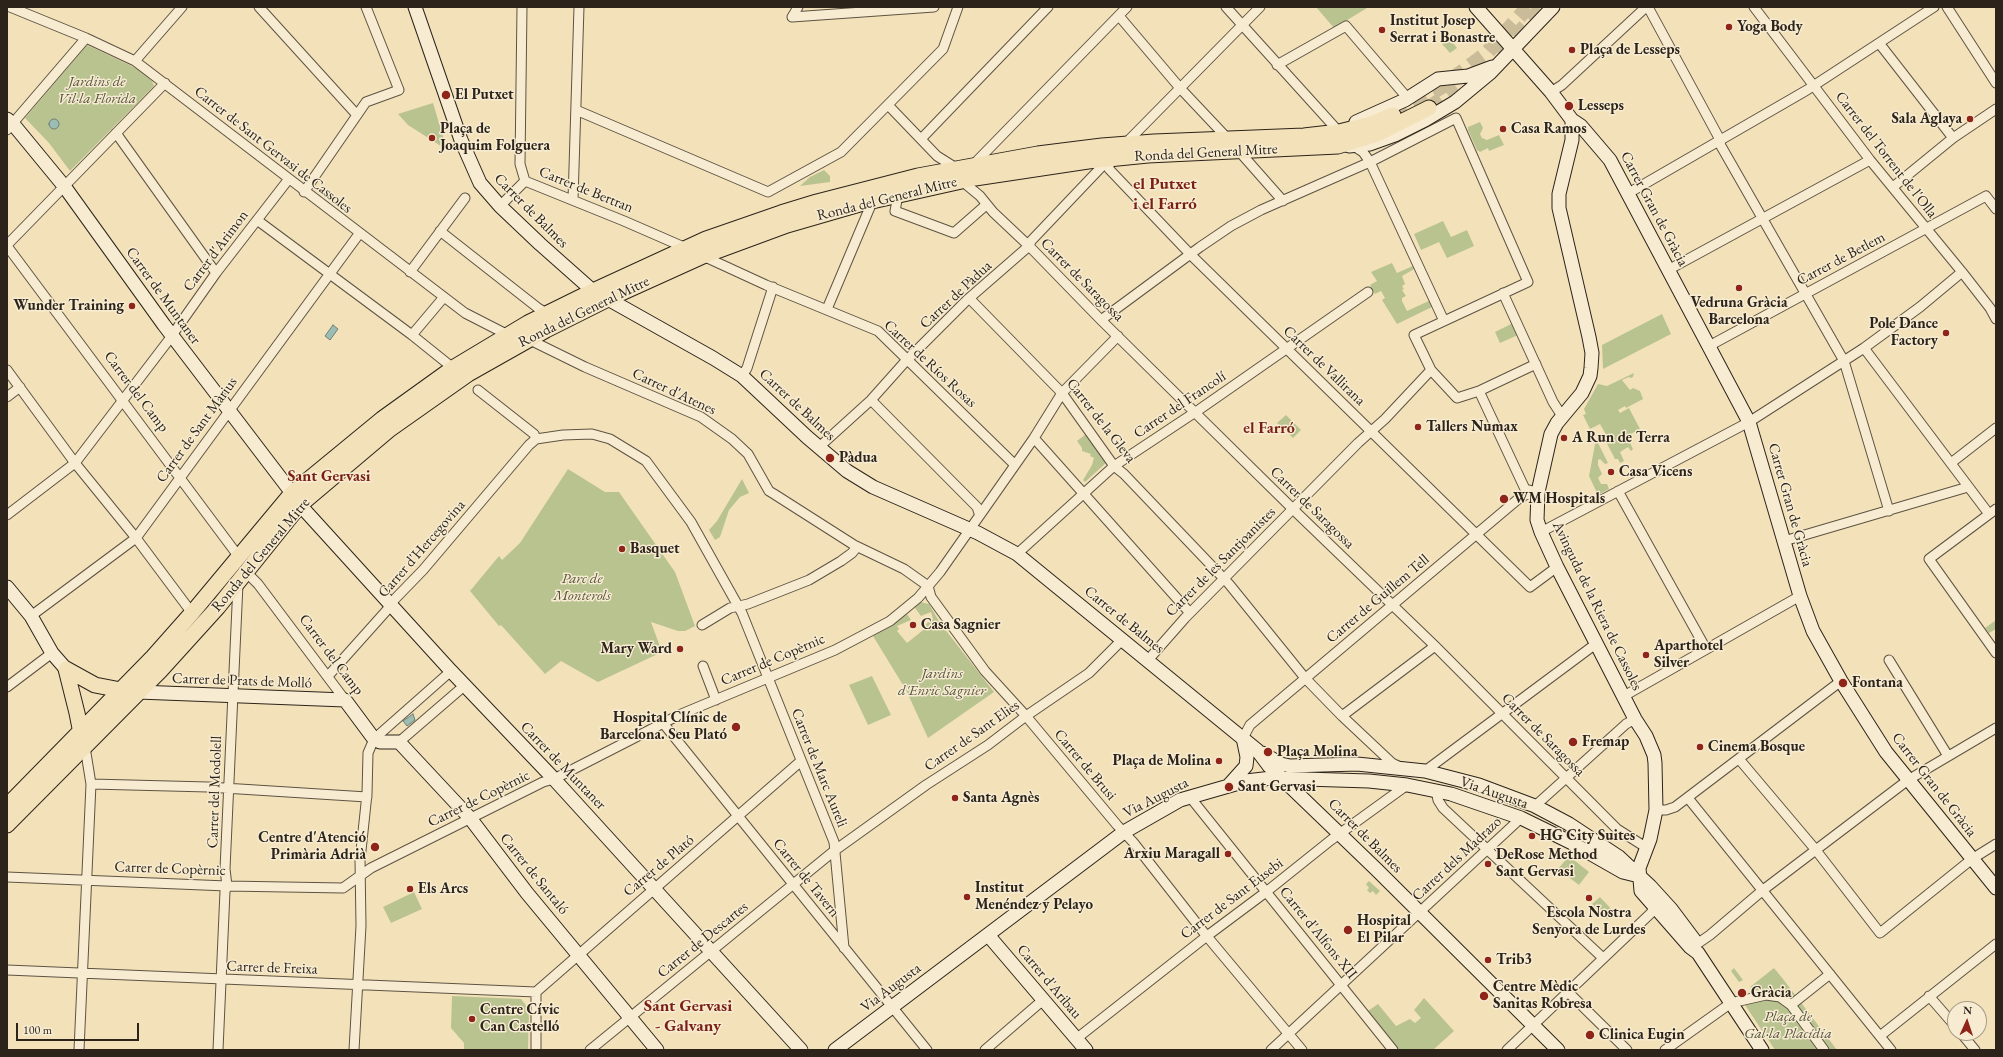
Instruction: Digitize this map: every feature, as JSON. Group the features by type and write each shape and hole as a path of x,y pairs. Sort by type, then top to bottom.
{"main road":[{"name":"Ronda del General Mitre","path":"7,806 80,732 192,613 239,557 296,499 382,419 453,368 508,335 593,290 628,276 686,248 774,215 889,183 959,174 1028,169 1109,159 1239,151 1340,138 1392,128 1429,108"},
{"name":"Ronda del General Mitre","path":"7,825 85,747 215,610 242,577 296,499 390,429 468,374 528,339 608,299 703,256 787,225 873,200 898,195 959,174 972,165 1038,154 1125,144 1228,139 1340,138 1370,124 1393,116"},
{"path":"1109,159 1125,144"},
{"path":"686,248 703,256"},
{"path":"593,290 608,299"},
{"path":"66,669 95,685 138,692"},
{"path":"66,669 80,732 85,747"},
{"path":"72,691 78,682 88,681"}],"street":[{"name":"Carrer de Sant Gervasi de Cassoles","path":"10,7 86,38 135,62 359,234 468,315 508,335"},
{"path":"135,62 182,7"},
{"path":"259,7 357,115"},
{"path":"304,192 368,101 399,90 366,7"},
{"name":"Carrer de Balmes","path":"415,7 470,163 480,183 500,206 549,253 593,290"},
{"name":"Carrer de Bertran","path":"522,7 520,164 525,181 686,248"},
{"path":"573,200 579,7"},
{"path":"798,7 792,17 934,7"},
{"path":"576,110 768,192 841,152 943,49 958,7"},
{"path":"922,138 1048,7"},
{"path":"972,165 1127,7"},
{"path":"1226,7 1340,138 1363,152 1370,162 1444,321"},
{"path":"1125,144 1260,7"},
{"path":"1476,7 1511,49 1551,92 1572,120"},
{"path":"1511,49 1553,7"},
{"path":"1551,92 1562,85 1647,7 1762,219 1844,361 1889,511"},
{"name":"Carrer del Torrent de l'Olla","path":"1754,7 1870,160 1962,272 1993,305 1996,319"},
{"path":"1627,194 1814,85 1934,7"},
{"path":"1947,7 1996,83"},
{"path":"1119,16 1180,88 1283,201"},
{"path":"1277,65 1346,26 1404,94 1405,100"},
{"path":"9,125 86,38"},
{"path":"1879,43 1953,138"},
{"name":"Ronda del General Mitre","path":"1340,138 1370,144 1395,135 1425,120 1455,102 1474,88 1511,49"},
{"name":"Ronda del General Mitre","path":"1340,138 1368,117 1405,100 1431,83 1443,78 1468,76 1497,65"},
{"path":"1443,78 1453,87 1455,102"},
{"path":"7,246 164,83"},
{"name":"Carrer de Saragossa","path":"888,105 922,138 937,156 959,174 980,196 986,205 1029,246 1100,320 1435,646 1618,829 1647,848"},
{"path":"1893,187 1953,138 1996,109"},
{"path":"1100,320 1190,254 1232,226 1283,201 1370,162 1456,118 1528,282 1414,335 1432,370 1457,398 1478,391 1536,364"},
{"name":"Carrer Gran de Gràcia","path":"1572,120 1581,126 1600,146 1610,160 1749,422 1800,596 1813,631 1841,681 1886,752 1996,888"},
{"name":"Avinguda de la Riera de Cassoles","path":"1572,120 1572,140 1559,194 1559,208 1592,360 1590,376 1586,385 1579,397 1562,416 1551,434 1538,492 1536,511 1541,532 1557,567 1635,718 1646,736 1654,759 1656,810 1647,848 1641,862 1639,876"},
{"name":"Carrer de Muntaner","path":"9,125 64,186 172,336 230,410 296,499 464,686 554,778 654,890 801,1050"},
{"path":"116,133 216,273"},
{"name":"Carrer de Pàdua","path":"818,448 871,400 908,360 970,299 1029,246 1031,241 1109,159"},
{"name":"Carrer de Vallirana","path":"1109,159 1109,169 1190,254 1530,587 1557,567"},
{"path":"1668,270 1870,160"},
{"name":"Carrer d'Arimon","path":"7,515 75,463 172,336 216,273 288,180"},
{"path":"500,206 525,181"},
{"path":"898,195 895,212 954,233 986,205"},
{"name":"Carrer de Betlem","path":"1709,346 1986,196 1996,209"},
{"path":"410,272 465,198"},
{"path":"827,310 873,200"},
{"path":"257,220 412,335 453,368"},
{"path":"440,231 538,308 548,314"},
{"name":"Carrer de Sant Màrius","path":"31,616 136,538 359,234"},
{"name":"Carrer del Camp","path":"7,246 239,557"},
{"name":"Carrer de Ríos Rosas","path":"703,256 878,331 1014,464"},
{"path":"1541,532 1749,422 1864,348 1920,307 1962,272"},
{"path":"742,376 750,361 774,287"},
{"name":"Carrer del Francolí","path":"1017,554 1114,466 1287,350 1368,292"},
{"path":"1503,293 1553,402 1562,416"},
{"path":"412,335 444,297"},
{"name":"Carrer de Balmes","path":"608,299 742,376 818,448 848,472 873,487 969,529 1017,554 1258,751 1263,760 1420,912 1558,1050"},
{"name":"Carrer de la Gleva","path":"970,299 1062,393 1114,466 1124,474 1224,579 1305,678 1342,716 1392,762 1405,769"},
{"name":"Carrer de Copèrnic","path":"7,877 227,886 343,888 371,868 664,723 767,677 835,650 890,621 918,598 940,572 1014,464 1034,438 1062,393 1118,336"},
{"name":"Carrer d'Atenes","path":"528,339 585,367 700,416 732,439 748,454 769,490 774,494 857,547 904,569 928,586"},
{"path":"1864,348 1968,487 1992,512 1929,559 1996,653"},
{"path":"7,370 75,463 136,538 192,613"},
{"name":"Carrer de les Santjoanistes","path":"1148,660 1190,613 1385,419 1432,370"},
{"path":"7,397 20,387"},
{"path":"478,390 534,434 536,439"},
{"path":"1478,391 1525,489 1538,492"},
{"path":"871,400 977,507 979,514"},
{"path":"1951,463 1996,428"},
{"name":"Carrer de Marc Aureli","path":"536,439 592,434 610,439 646,460 691,522 738,605 834,842 844,948"},
{"path":"1034,438 1190,613"},
{"name":"Carrer d'Hercegovina","path":"328,676 385,613 390,604 423,570 529,445 536,439"},
{"path":"1784,541 1968,487"},
{"path":"1618,491 1706,649"},
{"name":"Carrer de Guillem Tell","path":"1243,738 1250,725 1517,500 1538,492"},
{"path":"702,625 730,608 748,604 809,580 841,561 852,553 857,547"},
{"name":"Carrer del Camp","path":"242,577 258,584 374,739"},
{"name":"Carrer del Modolell","path":"218,1050 227,886 225,869 232,696 242,577"},
{"name":"Carrer de Brusi","path":"928,586 931,597 974,657 1124,832 1207,936 1302,1050"},
{"path":"7,587 31,616 52,653 66,669"},
{"path":"1624,696 1800,596"},
{"name":"Carrer de Sant Elies","path":"834,851 926,785 988,745 1026,716 1090,673 1122,640"},
{"name":"Carrer de Sant Eusebi","path":"1076,1039 1340,834 1501,713 1597,644"},
{"path":"1342,716 1435,646"},
{"path":"7,687 52,653"},
{"path":"1889,660 1948,756"},
{"path":"703,666 716,700"},
{"path":"354,1050 361,926 360,876 368,753 374,739 451,671"},
{"path":"1656,810 1673,808 1688,798 1841,681"},
{"path":"374,739 380,742 399,742 464,686"},
{"name":"Carrer de Prats de Molló","path":"138,692 345,700"},
{"path":"1521,818 1567,779 1626,724 1635,718"},
{"name":"Carrer de Tavern","path":"664,723 738,817 794,883 844,948 927,1050"},
{"path":"1697,948 1709,936 1764,890 1908,780 1996,728"},
{"path":"1228,786 1246,766 1247,757 1243,738"},
{"name":"Carrer de Santaló","path":"399,742 470,818 527,893 657,1050"},
{"path":"79,1050 88,880 91,784 85,747"},
{"path":"1258,751 1281,764 1290,766 1358,764 1405,769 1416,778"},
{"path":"1739,760 1816,850 1880,933 1972,859 1996,844"},
{"name":"Carrer de Plató","path":"536,992 580,956 646,895 654,890 801,762"},
{"name":"Via Augusta","path":"1416,778 1436,791 1473,800 1521,818 1585,850 1623,872 1639,876"},
{"name":"Via Augusta","path":"835,1050 893,1008 1124,832 1190,797 1254,779 1363,781 1416,778 1479,785 1535,806 1590,838 1618,857 1639,876 1690,947 1697,948 1762,1050"},
{"path":"91,784 229,788 366,797"},
{"path":"1436,791 1438,800 1443,808 1603,958"},
{"name":"Carrer d'Alfons XII","path":"1190,797 1391,1049"},
{"path":"1688,798 1764,890 1891,1050"},
{"name":"Carrer dels Madrazo","path":"1271,1050 1521,818"},
{"name":"Carrer de Descartes","path":"590,1050 834,851"},
{"path":"1506,1050 1603,958 1657,901"},
{"name":"Carrer d'Aribau","path":"988,935 1086,1050"},
{"path":"1880,1036 1996,944"},
{"name":"Carrer de Freixa","path":"7,970 536,992"},
{"path":"1791,1005 1830,974"},
{"path":"536,992 536,1050"},
{"path":"1568,992 1628,1050"},
{"path":"1665,1050 1731,1003 1770,995 1780,997 1791,1005 1824,1050"},
{"path":"1929,996 1947,1017"},
{"path":"985,1050 1043,1000"},
{"path":"1968,1041 1975,1050"}],"green space":[{"path":"1316,7 1366,7 1367,8 1334,28"},
{"path":"1449,38 1457,48 1450,53 1442,44"},
{"name":"Jardins de Vil·la Florida","path":"87,45 138,69 152,81 154,86 70,171 49,143 25,118"},
{"path":"433,103 447,150 408,125 398,114"},
{"path":"1480,122 1483,128 1480,134 1482,138 1487,140 1499,135 1504,145 1489,151 1488,148 1480,152 1477,150 1468,127"},
{"path":"824,170 830,176 830,182 800,186 810,177"},
{"path":"1443,221 1451,237 1467,230 1474,246 1447,258 1439,242 1421,250 1414,234"},
{"path":"1392,263 1397,273 1415,265 1416,268 1402,276 1405,284 1402,286 1404,289 1402,290 1406,296 1402,298 1402,301 1407,311 1431,300 1434,306 1397,324 1382,300 1385,298 1381,291 1375,294 1370,285 1377,281 1371,272"},
{"path":"1662,314 1671,334 1603,369 1602,345"},
{"path":"1513,323 1518,335 1500,343 1495,332"},
{"path":"1634,373 1633,377 1622,380 1630,390 1633,388 1640,391 1643,399 1626,408 1625,406 1618,410 1620,413 1629,408 1640,429 1627,436 1633,449 1631,451 1628,447 1620,452 1624,461 1620,463 1618,459 1615,459 1605,440 1608,438 1600,424 1590,429 1583,415 1586,414 1584,409 1598,384 1607,386"},
{"path":"1286,415 1301,430 1293,438 1277,423"},
{"path":"1086,434 1107,462 1085,482 1083,480 1092,465 1094,458 1090,456 1091,454 1082,451 1082,448 1077,441"},
{"path":"1596,439 1608,463 1605,464 1600,459 1598,460 1598,465 1602,474 1598,478 1601,484 1607,484 1609,489 1598,495 1589,476"},
{"name":"Parc de Monterols","path":"568,469 605,492 619,492 675,572 695,626 685,631 678,631 651,622 662,652 598,682 561,661 545,674 501,625 499,626 470,591 499,556 502,560 520,543"},
{"path":"742,479 749,493 740,497 729,510 720,537 715,540 709,530 717,521"},
{"name":"Jardins d'Enric Sagnier","path":"920,602 929,604 940,623 994,692 928,738 906,690 873,636 907,614 911,620 897,626 899,629 897,631 907,643 927,627 926,624 933,619 931,612 921,616 915,608"},
{"path":"1996,620 1996,629 1989,633 1985,628"},
{"path":"872,676 891,715 868,725 849,685"},
{"path":"1569,856 1589,872 1579,885 1558,869"},
{"path":"1369,881 1380,891 1376,895 1373,891 1370,893 1367,890 1369,888 1366,884"},
{"path":"414,892 422,909 391,923 383,907"},
{"path":"1600,897 1614,912 1607,919 1592,904"},
{"path":"1734,968 1743,980 1739,982 1731,971"},
{"name":"Plaça de Gal·la Placídia","path":"1774,968 1837,1050 1775,1050 1741,999 1754,990 1750,987"},
{"path":"452,996 521,999 529,1009 528,1050 464,1050 464,1043 451,1028"},
{"path":"1424,998 1454,1031 1433,1050 1398,1050 1368,1011 1378,1004 1396,1026 1410,1019 1415,1023 1421,1018 1414,1010"}],"water":[{"path":"54,119 59,124 54,129 49,124"},
{"path":"333,325 338,329 330,340 325,336"},
{"path":"413,714 415,720 407,726 403,721"}],"tunnel":[{"path":"1393,115 1443,86 1486,54 1528,7"},
{"path":"1499,54 1543,7"},
{"path":"1429,108 1457,88"}],"place":[{"name":"Yoga Body","path":"1729,27"},
{"name":"Institut Josep Serrat i Bonastre","path":"1382,30"},
{"name":"Plaça de Lesseps","path":"1572,50"},
{"name":"El Putxet","path":"446,95"},
{"name":"Lesseps","path":"1569,106"},
{"name":"Sala Aglaya","path":"1970,119"},
{"name":"Casa Ramos","path":"1503,129"},
{"name":"Plaça de Joaquim Folguera","path":"432,138"},
{"name":"Vedruna Gràcia Barcelona","path":"1739,288"},
{"name":"Wunder Training","path":"132,306"},
{"name":"Pole Dance Factory","path":"1946,333"},
{"name":"Tallers Numax","path":"1418,427"},
{"name":"A Run de Terra","path":"1564,438"},
{"name":"Pàdua","path":"830,458"},
{"name":"Casa Vicens","path":"1611,472"},
{"name":"WM Hospitals","path":"1504,499"},
{"name":"Basquet","path":"622,549"},
{"name":"Casa Sagnier","path":"913,625"},
{"name":"Mary Ward","path":"680,649"},
{"name":"Aparthotel Silver","path":"1646,655"},
{"name":"Fontana","path":"1843,683"},
{"name":"Hospital Clínic de Barcelona. Seu Plató","path":"736,727"},
{"name":"Fremap","path":"1573,742"},
{"name":"Cinema Bosque","path":"1700,747"},
{"name":"Plaça Molina","path":"1268,752"},
{"name":"Plaça de Molina","path":"1219,761"},
{"name":"Sant Gervasi","path":"1229,787"},
{"name":"Santa Agnès","path":"955,798"},
{"name":"HG City Suites","path":"1532,836"},
{"name":"Centre d'Atenció Primària Adrià","path":"375,847"},
{"name":"Arxiu Maragall","path":"1228,854"},
{"name":"DeRose Method Sant Gervasi","path":"1488,864"},
{"name":"Els Arcs","path":"410,889"},
{"name":"Institut Menéndez y Pelayo","path":"967,897"},
{"name":"Escola Nostra Senyora de Lurdes","path":"1589,898"},
{"name":"Hospital El Pilar","path":"1348,930"},
{"name":"Trib3","path":"1488,960"},
{"name":"Gràcia","path":"1742,993"},
{"name":"Centre Mèdic Sanitas Robresa","path":"1484,996"},
{"name":"Centre Cívic Can Castelló","path":"472,1019"},
{"name":"Clinica Eugin","path":"1590,1035"}],"district":[{"name":"el Putxet i el Farró","path":"1165,194"},
{"name":"el Farró","path":"1269,429"},
{"name":"Sant Gervasi","path":"329,477"},
{"name":"Sant Gervasi - Galvany","path":"688,1016"}]}
